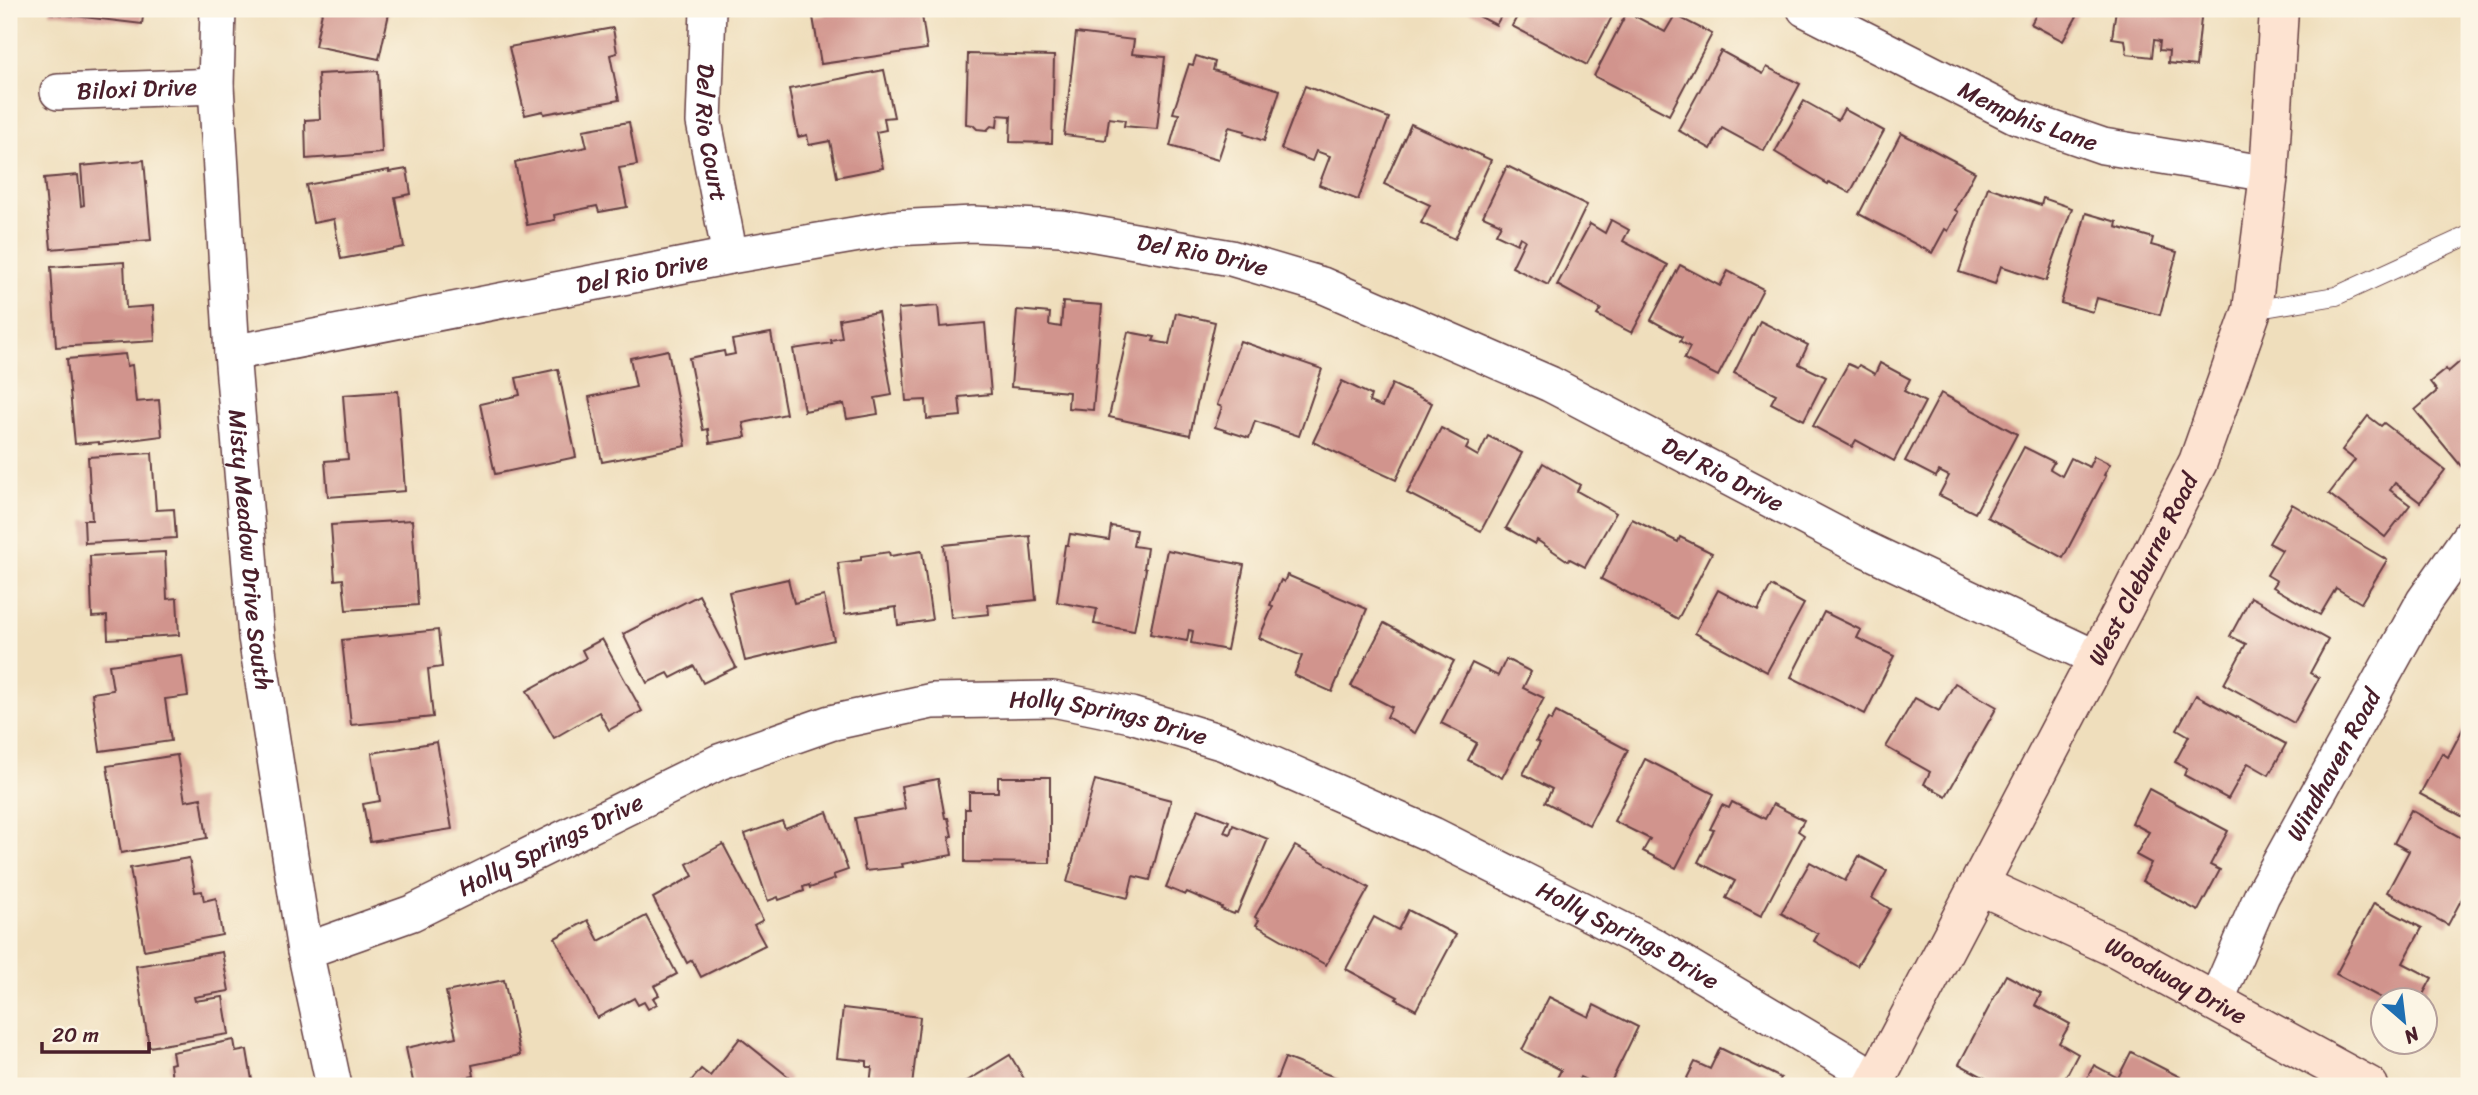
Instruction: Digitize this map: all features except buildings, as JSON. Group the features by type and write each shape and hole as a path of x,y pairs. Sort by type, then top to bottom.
{"street":[{"name":"Misty Meadow Drive South","path":"218,9 216,86 232,353 256,636 306,951 334,1086"},
{"name":"Del Rio Court","path":"708,9 704,122 730,256"},
{"name":"Memphis Lane","path":"1805,9 2016,116 2103,146 2269,174"},
{"name":"West Cleburne Road","path":"1875,1083 2098,659 2198,462 2252,310 2269,174 2279,9"},
{"name":"Biloxi Drive","path":"58,92 216,86"},
{"name":"Del Rio Drive","path":"232,353 730,256 894,228 973,224 1061,228 1231,258 1322,285 1550,384 1863,548 2098,659"},
{"name":"Windhaven Road","path":"2216,1001 2269,883 2424,601 2469,537"},
{"name":"Holly Springs Drive","path":"306,951 412,913 719,762 830,723 932,701 1053,699 1131,715 1224,743 1433,835 1652,945 1875,1083"},
{"name":"Woodway Drive","path":"1979,885 2120,950 2369,1086"}],"lane":[{"path":"2252,310 2336,296 2469,235"}]}
